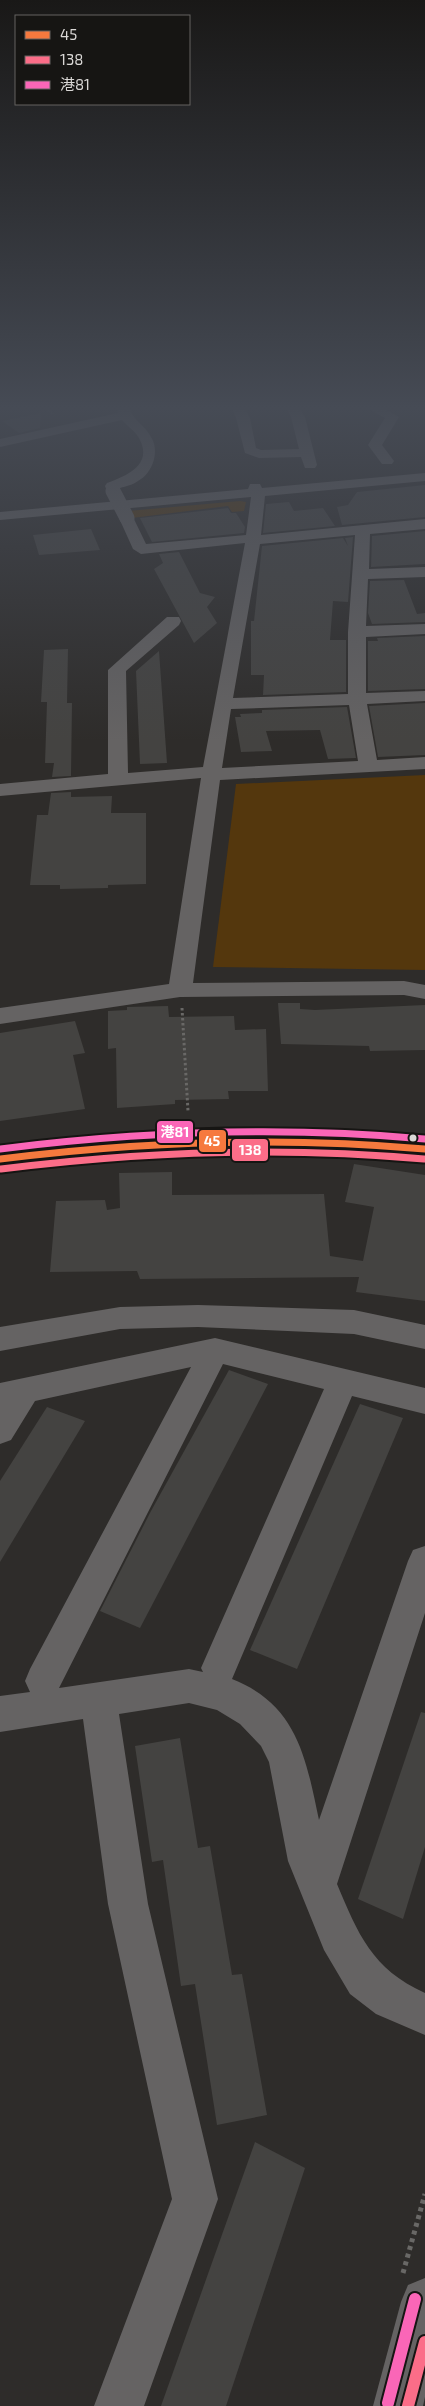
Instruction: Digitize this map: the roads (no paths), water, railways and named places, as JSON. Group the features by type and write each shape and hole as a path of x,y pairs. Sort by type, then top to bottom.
{"street":[{"path":"126,516 142,549 425,524"},
{"path":"180,990 210,775 223,704 251,516"},
{"path":"363,530 362,574 357,632 356,698 368,765"},
{"path":"362,574 425,572"},
{"path":"118,780 117,670 173,620"},
{"path":"357,632 425,630"},
{"path":"223,704 425,696"},
{"path":"0,790 199,772 210,775 425,763"},
{"path":"0,1016 180,990 404,988 425,992"},
{"path":"0,1144 87,1132 205,1124 276,1123 425,1133"},
{"path":"0,1159 115,1144 185,1139 335,1141 425,1149"},
{"path":"0,1339 120,1318 198,1316 354,1322 425,1337"},
{"path":"43,1680 215,1350"},
{"path":"0,1431 13,1393 215,1350 425,1402"},
{"path":"219,1668 343,1381"},
{"path":"317,1884 425,1560"},
{"path":"0,1714 189,1686 225,1694 253,1712 274,1732 287,1758 308,1861 338,1936 365,1979 391,1999 425,2014"},
{"path":"98,1700 128,1904 195,2199 119,2406"},
{"path":"398,2406 425,2302"}]}
